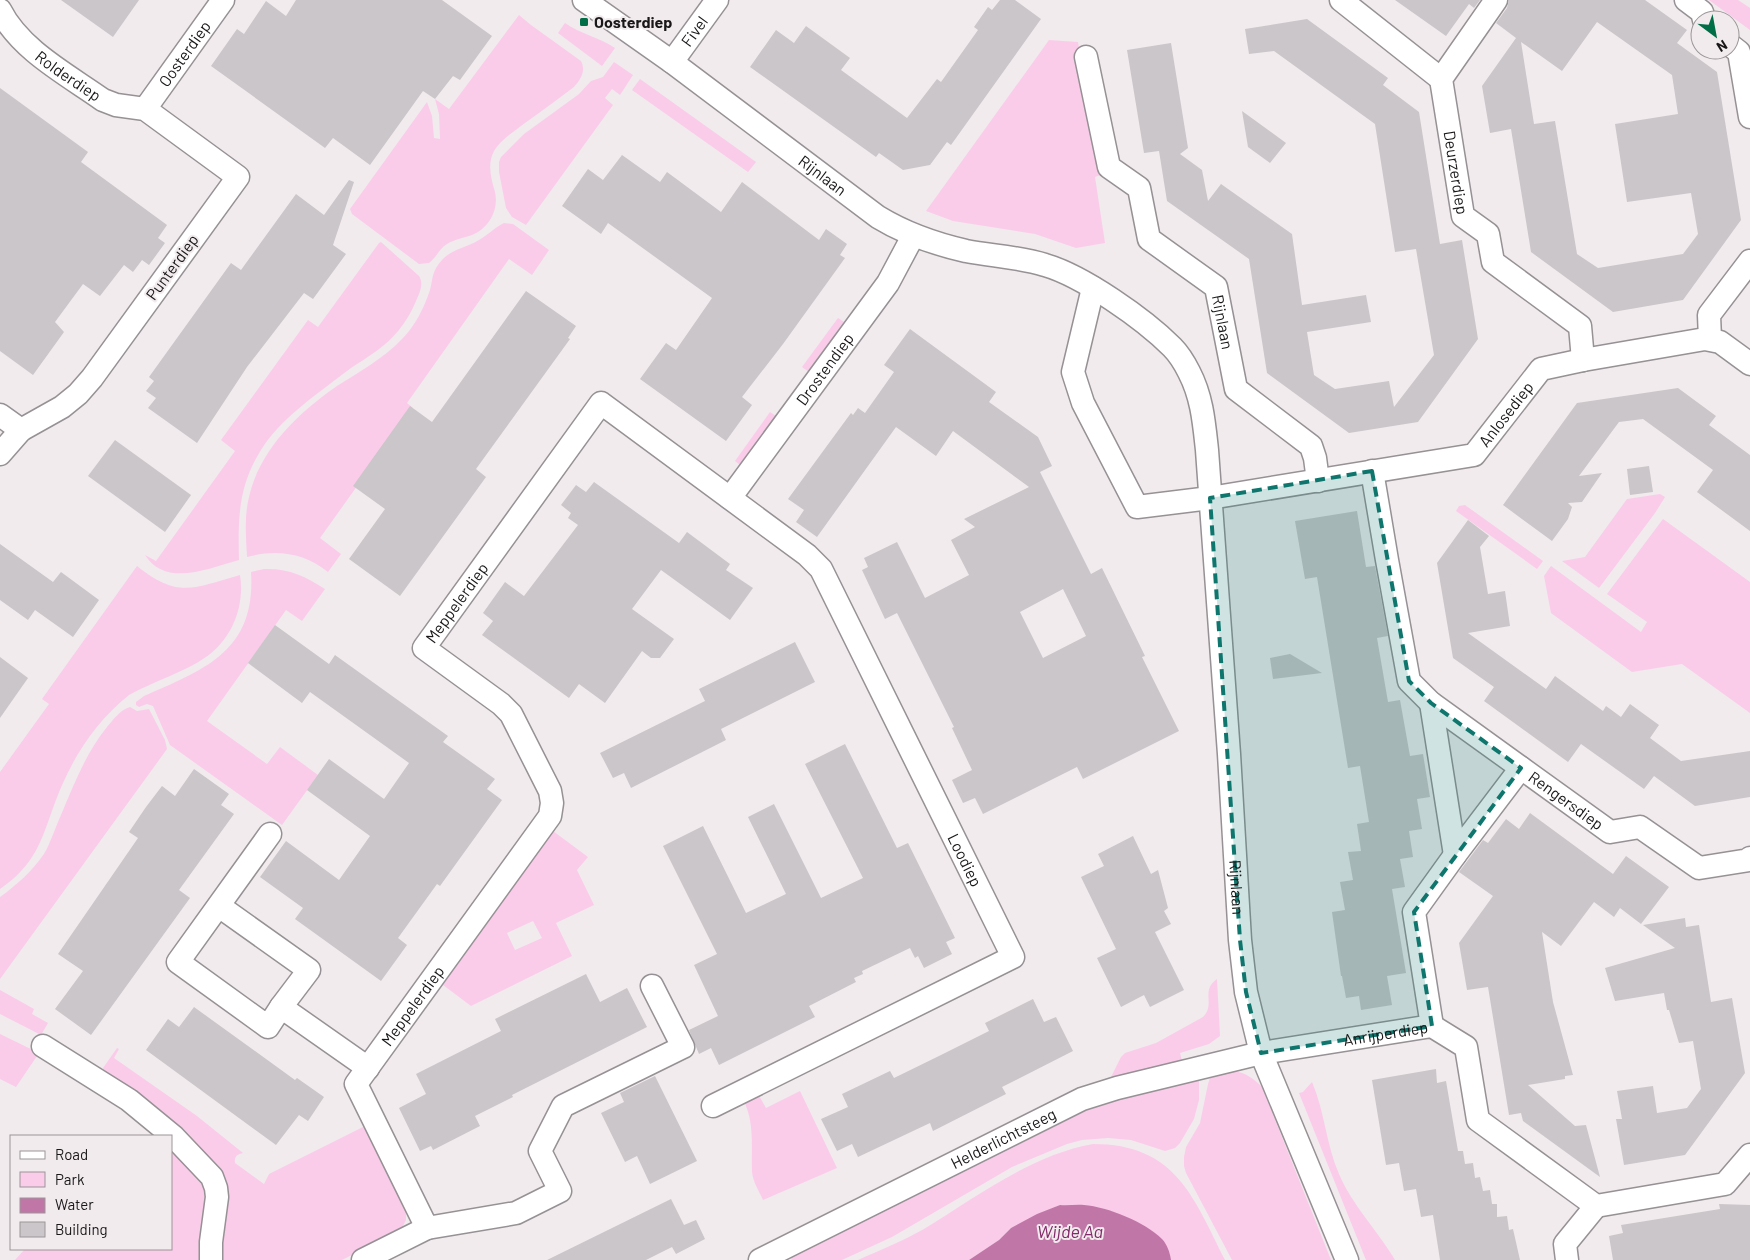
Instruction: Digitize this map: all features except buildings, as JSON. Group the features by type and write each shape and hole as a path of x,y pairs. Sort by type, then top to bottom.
{"street":[{"name":"Oosterdiep","path":"145,109 223,0"},
{"name":"Rijnlaan","path":"584,0 672,62 878,217 913,236 968,251 1044,264 1060,270 1093,288 1156,332 1174,348 1189,370 1201,402 1206,450 1229,754 1240,940 1246,992 1261,1053 1347,1260"},
{"name":"Fivel","path":"672,62 717,0"},
{"path":"1344,1 1441,79 1496,0"},
{"path":"1686,0 1699,10"},
{"name":"Rolderdiep","path":"2,18 36,52 103,100 116,105 145,109"},
{"path":"1740,52 1750,117"},
{"name":"Rijnlaan","path":"1086,57 1109,168 1139,188 1149,239 1216,287 1236,389 1311,446 1318,480"},
{"name":"Deurzerdiep","path":"1441,79 1463,216 1488,234 1493,262 1580,326 1583,360"},
{"name":"Punterdiep","path":"0,454 21,430 62,407 78,394 92,378 238,177 145,109"},
{"name":"Drostendiep","path":"730,498 888,283 913,236"},
{"path":"1750,260 1709,315 1710,339 1723,344 1750,364"},
{"path":"1093,288 1073,372 1083,403 1137,507 1210,498"},
{"name":"Anlosediep","path":"1210,498 1474,455 1541,370 1583,360 1710,339"},
{"name":"Meppelerdiep","path":"427,1228 356,1084 550,816 552,804 550,791 510,714 501,704 424,648 601,403 730,498"},
{"path":"0,415 21,430"},
{"name":"Rengersdiep","path":"1372,471 1386,560 1409,680 1431,702 1610,832 1640,827 1698,868 1750,862"},
{"name":"Loodiep","path":"713,1106 1013,957 821,569 807,554 730,498"},
{"path":"1431,702 1455,855"},
{"name":"Rengersdiep","path":"1432,1026 1414,912 1521,768"},
{"path":"219,906 309,970 268,1027 178,962 270,834"},
{"path":"363,1260 427,1228 516,1213 560,1191 540,1151 563,1106 683,1047 652,986"},
{"path":"281,1007 368,1068"},
{"name":"Anrijperdiep","path":"1261,1053 1432,1026 1466,1047 1478,1120 1596,1206"},
{"path":"43,1046 129,1100 172,1135"},
{"name":"Helderlichtsteeg","path":"760,1260 1082,1099 1117,1088 1261,1053"},
{"path":"172,1135 212,1176 216,1188 217,1197 211,1242 211,1260"},
{"path":"1567,1260 1565,1244 1596,1206 1725,1184 1750,1155"}],"highlighted area":[{"path":"1372,471 1409,681 1431,703 1521,768 1414,912 1432,1026 1261,1053 1246,992 1240,940 1210,498"}],"green space":[{"path":"1709,0 1738,0 1750,8 1750,30 1740,23 1740,10 1723,10"},
{"path":"519,15 581,61 582,75 574,87 508,136 494,151 490,166 496,199 494,212 488,223 478,232 447,244 429,263 419,264 352,214 350,209 427,102 432,116 434,138 440,139 439,114 435,99 449,109"},
{"path":"565,23 615,48 602,66 558,33"},
{"path":"1049,40 1078,42 1100,175 1095,177 1105,243 1076,248 1035,234 953,221 926,211"},
{"path":"614,62 633,75 620,95 612,89 605,98 613,105 526,225 512,217 506,208 499,172 501,157 524,134 579,94 591,81 603,77"},
{"path":"640,79 756,162 748,172 632,90"},
{"path":"504,223 513,224 549,250 532,275 509,259 407,403 413,408 320,538 341,554 328,572 309,561 290,554 269,553 247,557 247,504 254,480 271,448 308,408 337,386 379,359 407,334 425,303 436,268 445,257 479,240"},
{"path":"381,242 419,276 421,288 419,294 409,316 394,336 377,351 303,404 265,444 253,464 241,503 239,516 239,560 189,573 164,571 154,565 145,555 156,561 235,451 221,440 308,320 318,327"},
{"path":"838,318 844,322 809,372 802,367"},
{"path":"770,412 776,416 740,465 735,461"},
{"path":"1660,494 1665,497 1655,513 1599,588 1562,561 1585,557 1627,499"},
{"path":"1465,505 1543,561 1537,569 1456,511 1459,506"},
{"path":"1663,519 1750,582 1750,713 1682,664 1632,672 1551,613 1544,576 1551,566 1641,632 1647,622 1607,594"},
{"path":"137,566 151,576 175,587 198,587 240,575 240,598 235,621 223,641 206,657 188,668 129,695 99,724 69,770 34,854 15,878 0,889 0,772 49,704 42,699"},
{"path":"264,569 289,571 325,589 302,621 286,610 207,721 267,764 280,747 318,775 282,825 170,745 153,706 147,704 139,707 136,705 136,702 144,696 206,666 222,654 235,639 245,621 250,599 251,572"},
{"path":"130,707 137,711 149,709 165,740 167,749 0,979 0,897 24,877 44,854 76,780 93,747 115,718 123,710"},
{"path":"553,831 588,857 577,870 594,905 556,923 572,956 471,1006 443,985","holes":["533,921 542,938 515,950 507,933"]},
{"path":"1217,979 1220,1036 1209,1044 1180,1053 1182,1061 1110,1079 1125,1053 1156,1043 1203,1017 1207,1012 1209,988"},
{"path":"0,990 34,1009 32,1014 48,1023 41,1035 0,1014"},
{"path":"0,1034 39,1053 16,1087 0,1079"},
{"path":"117,1048 119,1049 114,1058 197,1116 243,1153 236,1156 235,1163 264,1184 269,1174 365,1126 406,1211 406,1220 401,1230 342,1260 218,1260 227,1192 226,1182 222,1174 105,1074 103,1068"},
{"path":"1234,1071 1249,1076 1262,1087 1331,1260 1232,1260 1186,1173 1184,1157 1186,1147 1200,1123 1211,1075"},
{"path":"1199,1077 1199,1100 1194,1119 1175,1148 1165,1151 1131,1140 1108,1138 1082,1140 1067,1144 1012,1167 892,1237 842,1260 792,1260 789,1256 1101,1102"},
{"path":"1312,1082 1320,1105 1331,1152 1344,1185 1395,1260 1366,1260 1299,1093 1303,1092"},
{"path":"800,1091 837,1168 763,1200 752,1172 751,1126 743,1099 757,1092 766,1108"},
{"path":"1093,1144 1121,1146 1144,1153 1162,1164 1178,1178 1191,1195 1225,1260 1171,1260 1169,1252 1060,1205 1011,1228 999,1240 969,1260 858,1260 924,1229 1026,1167 1070,1149"},
{"path":"172,1146 208,1189 200,1260 15,1260 24,1250 172,1250"}],"water":[{"name":"Wijde Aa","path":"1060,1205 1094,1206 1126,1216 1162,1239 1168,1249 1171,1260 969,1260 999,1240 1011,1228 1037,1214"}],"place":[{"name":"Oosterdiep","path":"584,22"}]}
